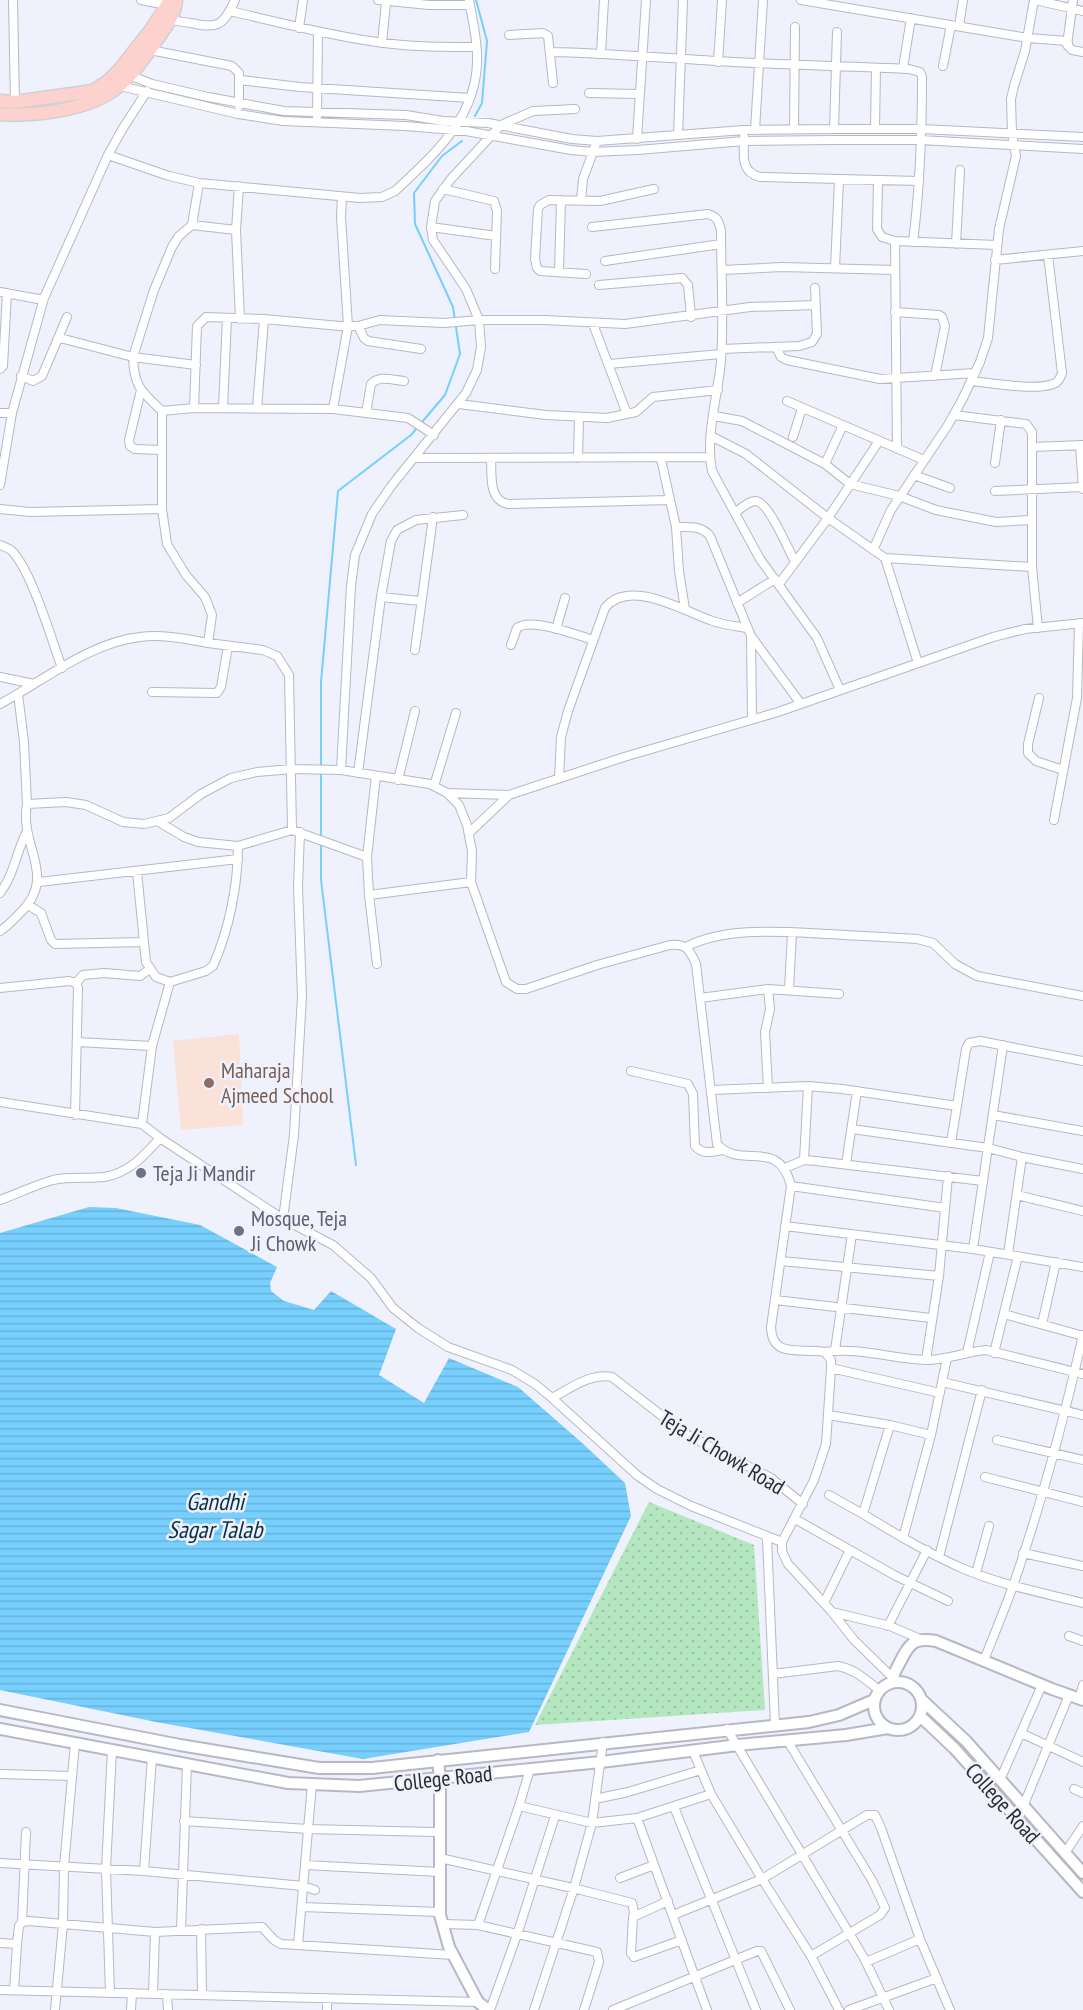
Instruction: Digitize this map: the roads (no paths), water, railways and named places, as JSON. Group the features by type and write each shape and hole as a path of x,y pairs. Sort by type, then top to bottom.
{"main road":[{"path":"0,114 37,114 96,102 150,50 170,8"},
{"path":"125,73 150,31 170,8"},
{"path":"0,100 15,102 93,91 114,84"},
{"path":"892,1679 909,1684 917,1690 922,1700 920,1716 909,1728 898,1730 888,1728 876,1716 877,1695 892,1679 906,1650 920,1639 936,1641 1077,1698"},
{"name":"College Road","path":"0,1710 180,1745 319,1768 372,1768 824,1719 877,1695"},
{"name":"College Road","path":"922,1700 966,1741 1083,1873"},
{"name":"College Road","path":"920,1716 955,1749 1083,1892"},
{"name":"College Road","path":"0,1729 288,1783 359,1785 601,1762 738,1745 855,1734 888,1728"},
{"path":"438,1760 440,1912 449,1947 478,2002 489,2010"}],"street":[{"path":"13,0 15,102"},
{"path":"141,0 170,8 209,27 218,25 224,20 235,0"},
{"path":"299,28 303,0"},
{"path":"601,53 604,0"},
{"path":"638,139 646,0"},
{"path":"678,135 683,0"},
{"path":"718,62 722,0"},
{"path":"755,130 763,0"},
{"path":"801,0 842,3 955,26 1068,42"},
{"path":"943,66 963,0"},
{"path":"873,550 899,496 954,415 973,377 988,338 999,229 1015,164 1011,99 1028,38 1034,0 1073,4 1083,11"},
{"path":"108,155 169,176 199,183 342,197 372,198 395,191 463,121 474,85 476,47 469,3 382,1 382,43"},
{"path":"1073,4 1069,48 1083,52"},
{"path":"230,11 299,28 382,43 425,47 476,47"},
{"path":"903,68 911,18"},
{"path":"794,129 795,27"},
{"path":"316,123 318,32"},
{"path":"834,129 837,32"},
{"path":"508,35 546,34 549,40 553,83"},
{"path":"150,50 232,66 237,69 240,80 238,114"},
{"path":"550,52 601,53 795,66 903,68 920,72 922,77 922,129 913,242"},
{"path":"875,128 876,68"},
{"path":"125,73 152,84 240,104 317,113 406,116 443,121 488,123 572,139 597,141 744,130 875,128 1083,138"},
{"path":"240,80 316,88 470,98"},
{"path":"114,84 238,114 316,123 466,131 592,152 744,141 921,140 1083,149"},
{"path":"0,485 12,413 44,298 108,155 152,84"},
{"path":"589,93 639,94"},
{"path":"338,770 355,555 372,514 392,485 466,393 477,370 481,347 476,320 466,289 433,240 431,227 435,201 442,189 489,134 501,125 533,111 575,109"},
{"path":"744,130 744,166 752,176 919,181"},
{"path":"581,201 583,179 597,141"},
{"path":"956,244 960,170"},
{"path":"835,268 839,180"},
{"path":"878,180 877,229 882,237 895,241 997,245"},
{"path":"199,183 192,225 179,236 172,247 154,290 133,357 134,376 141,390 162,411 162,509 167,544 186,575 205,597 212,615 208,643"},
{"path":"239,186 236,230 240,319"},
{"path":"442,189 494,201 497,210 495,269"},
{"path":"586,274 540,270 535,265 540,205 549,200 600,201 654,189"},
{"path":"333,409 348,326 341,217 342,197"},
{"path":"559,272 561,200"},
{"path":"592,227 708,213 719,220 722,270 721,352 709,458 712,471 760,559 817,638 840,690"},
{"path":"192,225 236,230"},
{"path":"431,227 496,236"},
{"path":"895,241 897,449"},
{"path":"605,261 721,244"},
{"path":"995,260 1083,251"},
{"path":"776,347 781,357 788,360 868,378 973,377 1027,386 1051,385 1060,379 1062,373 1048,255"},
{"path":"722,270 835,268 895,270"},
{"path":"599,285 682,278 688,285 692,317"},
{"path":"609,364 808,344 816,339 815,288"},
{"path":"0,369 3,366 3,293 44,298"},
{"path":"194,408 197,326 206,318 264,319 348,326 358,326 380,320 444,323 476,320 544,320 625,324 765,306 816,305"},
{"path":"896,312 942,317 945,326 935,376"},
{"path":"21,376 33,381 42,376 67,317"},
{"path":"223,408 227,318"},
{"path":"256,409 264,319"},
{"path":"592,324 627,414"},
{"path":"358,326 368,341 421,349"},
{"path":"60,338 133,357 196,365"},
{"path":"366,413 374,381 381,379 404,381"},
{"path":"141,390 129,440 130,446 135,449 161,450"},
{"path":"459,404 579,418 607,418 641,409 653,397 718,390"},
{"path":"787,401 924,460"},
{"path":"162,411 194,408 333,409 414,420 434,435"},
{"path":"793,437 802,408"},
{"path":"0,413 12,413"},
{"path":"954,415 1001,420 1029,427 1032,432 1032,567 1038,627"},
{"path":"714,416 742,421 825,464 850,484 899,496 936,510 996,522 1031,520"},
{"path":"578,458 579,418"},
{"path":"995,463 1001,420"},
{"path":"825,464 843,425"},
{"path":"711,436 746,454 828,518 885,558 1032,567"},
{"path":"737,603 777,581 795,562 828,518 879,441"},
{"path":"995,492 1083,488 1081,445 1032,447"},
{"path":"491,458 495,498 507,504 670,500"},
{"path":"414,459 709,458"},
{"path":"661,459 676,527 679,571 685,609"},
{"path":"914,475 950,488"},
{"path":"735,513 748,503 760,502 775,523 795,562"},
{"path":"0,509 30,512 162,509"},
{"path":"358,773 381,597 391,541 397,530 416,520 463,515"},
{"path":"415,650 433,517"},
{"path":"676,527 699,527 710,536 749,632 801,704"},
{"path":"0,545 10,549 18,559 33,588 62,668"},
{"path":"885,558 918,663"},
{"path":"559,778 561,737 568,711 604,608 610,601 617,597 629,596 653,598 709,620 749,632"},
{"path":"381,597 420,601"},
{"path":"556,629 565,598"},
{"path":"511,645 517,628 527,623 593,640"},
{"path":"447,793 509,795 624,756 801,704 993,637 1038,627 1081,623 1080,698 1054,820"},
{"path":"749,632 752,719"},
{"path":"0,704 107,644 142,636 263,650 277,656 289,675 302,996 294,1135 283,1219"},
{"path":"152,692 217,693 221,687 228,646"},
{"path":"0,677 34,684"},
{"path":"0,931 28,905 39,882 26,833 24,742 18,694"},
{"path":"1039,698 1028,753 1035,761 1063,770"},
{"path":"398,780 415,711"},
{"path":"434,786 456,713"},
{"path":"27,804 66,802 86,805 123,822 144,824 169,818 201,794 231,778 257,772 292,769 358,773 434,786 447,793 459,805 469,833 472,851 471,882 506,982 517,989 526,989 597,965 670,945 680,944 691,952 696,964 717,1144 722,1150 730,1153 772,1158 785,1168 791,1186 771,1327 774,1342 786,1350 825,1352 835,1350 926,1360 986,1350 1079,1373"},
{"path":"376,776 367,857 377,964"},
{"path":"469,833 509,795"},
{"path":"159,822 184,837 198,842 238,846 296,831 367,857"},
{"path":"0,893 9,879 18,849 26,833"},
{"path":"137,872 146,962 156,977 170,982 206,971 213,966 229,914 238,846"},
{"path":"39,882 238,859"},
{"path":"369,895 471,882"},
{"path":"28,905 41,912 51,940 55,944 144,942"},
{"path":"686,947 715,937 774,932 917,939 933,943 964,971 977,976 1083,996"},
{"path":"789,989 792,933"},
{"path":"76,983 82,975 140,976 150,969"},
{"path":"0,988 69,981 76,983"},
{"path":"142,1124 152,1046 170,982"},
{"path":"75,1114 78,988 76,983"},
{"path":"700,998 768,989 839,994"},
{"path":"768,989 770,1009 765,1032 768,1088"},
{"path":"951,1143 966,1049 969,1043 980,1041 1083,1061"},
{"path":"77,1042 152,1046"},
{"path":"973,1249 1003,1045"},
{"path":"631,1071 688,1084 693,1094 695,1146 706,1153 722,1150"},
{"path":"712,1090 808,1086 957,1106"},
{"path":"804,1160 808,1086"},
{"path":"846,1164 858,1091"},
{"path":"0,1102 142,1124 283,1219 333,1245 371,1278 393,1308 418,1328 448,1347 512,1371 535,1384 638,1476 657,1489 691,1506 782,1542"},
{"path":"993,1115 1083,1131"},
{"path":"852,1129 988,1148 1022,1157 1083,1168"},
{"path":"0,1200 52,1180 104,1177 126,1170 138,1162 160,1138"},
{"path":"1008,1254 1022,1157"},
{"path":"785,1168 804,1160 983,1181"},
{"path":"926,1360 939,1276 948,1176"},
{"path":"791,1186 945,1208"},
{"path":"1017,1195 1083,1210"},
{"path":"785,1226 973,1249 1083,1267"},
{"path":"835,1350 852,1234"},
{"path":"967,1353 990,1252"},
{"path":"994,1353 1018,1256"},
{"path":"781,1261 939,1276"},
{"path":"1042,1324 1056,1262"},
{"path":"775,1300 931,1318"},
{"path":"984,1660 1013,1585 1065,1411 1079,1373 1083,1335 1004,1314"},
{"path":"825,1352 831,1360 826,1444 814,1480 782,1542 782,1551 788,1564 854,1640 892,1679"},
{"path":"903,1538 931,1435 946,1358"},
{"path":"831,1368 940,1393"},
{"name":"Teja Ji Chowk Road","path":"552,1398 589,1378 601,1375 612,1377 684,1433 771,1478 803,1504"},
{"path":"942,1382 1083,1415"},
{"path":"939,1557 982,1390"},
{"path":"828,1415 890,1425 931,1435"},
{"path":"863,1514 890,1425"},
{"path":"997,1440 1083,1460"},
{"path":"985,1477 1083,1502"},
{"path":"829,1495 903,1538 976,1573 1083,1603"},
{"path":"795,1519 909,1583 948,1601"},
{"path":"976,1573 989,1526"},
{"path":"767,1538 775,1725"},
{"path":"824,1603 850,1550"},
{"path":"888,1626 927,1550"},
{"path":"1023,1553 1083,1566"},
{"path":"832,1612 888,1626 920,1639"},
{"path":"1069,1636 1083,1641"},
{"path":"773,1674 838,1666 856,1672 877,1695"},
{"path":"1000,1780 1042,1685"},
{"path":"1018,1819 1048,1746 1083,1685"},
{"path":"727,1730 849,1932 888,2010"},
{"path":"1021,1733 1083,1762"},
{"path":"787,1740 873,1882 885,1908 880,1915 811,1956"},
{"path":"534,2010 574,1888 592,1823 603,1742"},
{"path":"55,2010 75,1743"},
{"path":"110,1993 106,1869 112,1750"},
{"path":"693,1751 711,1794 811,1956 839,2010"},
{"path":"144,1871 152,1758"},
{"path":"181,1930 187,1764"},
{"path":"478,1925 530,1769"},
{"path":"595,1800 701,1770"},
{"path":"0,1774 72,1776"},
{"path":"298,1945 312,1784"},
{"path":"1074,1789 1083,1793"},
{"path":"519,1806 592,1823 637,1818 711,1794"},
{"path":"675,1807 756,2010"},
{"path":"674,1915 762,1879 872,1814 878,1818 920,1939 950,2010"},
{"path":"489,2010 517,1935 555,1816"},
{"path":"637,1818 707,2010"},
{"path":"184,1821 308,1829 434,1832"},
{"path":"1065,1853 1083,1826"},
{"path":"14,1990 19,1926 22,1922 26,1832"},
{"path":"440,1858 632,1903 634,1912 631,1953 633,1957 682,1940"},
{"path":"0,1863 144,1871 303,1886 315,1890"},
{"path":"305,1865 440,1872"},
{"path":"620,1878 654,1865"},
{"path":"633,1917 668,1901"},
{"path":"302,1907 440,1912"},
{"path":"22,1922 155,1932 262,1927 278,1943 453,1954"},
{"path":"443,1924 478,1925 597,1952 599,1956 584,2010"},
{"path":"201,1929 202,1995"},
{"path":"153,1994 155,1932"},
{"path":"866,1962 920,1939"},
{"path":"0,1943 17,1944"},
{"path":"613,2010 735,1959 761,1951 790,2010"},
{"path":"851,2010 938,1978"},
{"path":"0,1990 478,2002"},
{"path":"131,2010 132,1993"},
{"path":"167,1994 168,2010"},
{"path":"327,1998 327,2010"}],"water":[{"name":"Gandhi Sagar Talab","path":"89,1207 116,1208 200,1225 277,1267 270,1283 271,1291 284,1301 314,1310 331,1291 396,1329 379,1375 424,1403 449,1358 518,1387 625,1483 631,1516 529,1732 363,1759 156,1722 0,1690 0,1233"}],"waterway":[{"path":"475,116 482,103 487,41 476,0"},
{"path":"321,838 321,682 338,491 411,435 445,395 460,354 453,307 415,224 414,193 442,156 462,141"},
{"path":"321,843 321,880 356,1165"}],"place":[{"name":"Maharaja Ajmeed School","path":"209,1083"},
{"name":"Teja Ji Mandir","path":"141,1173"},
{"name":"Mosque, Teja Ji Chowk","path":"239,1231"}]}
